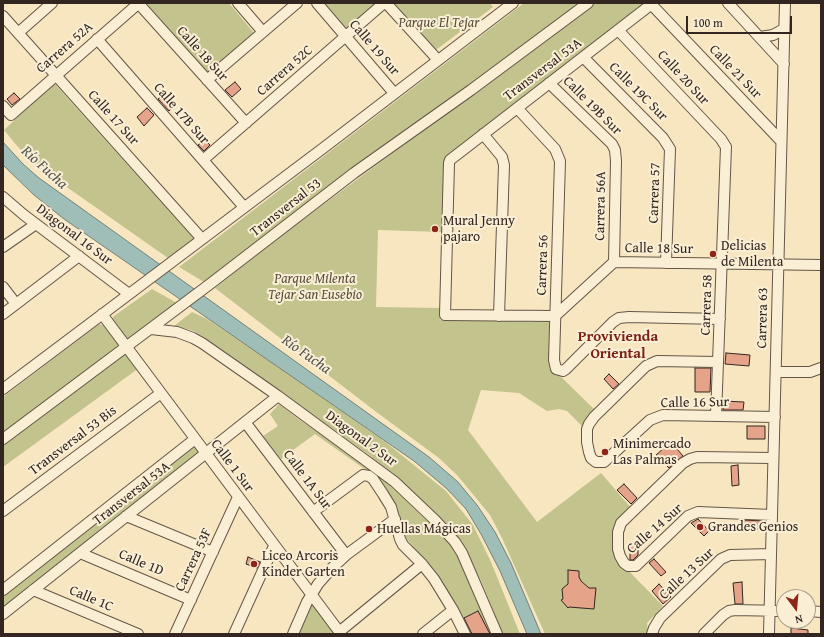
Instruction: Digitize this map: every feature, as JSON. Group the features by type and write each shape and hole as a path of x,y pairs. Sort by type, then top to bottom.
{"street":[{"path":"18,33 52,3"},
{"name":"Carrera 52A","path":"3,106 11,115 139,3"},
{"name":"Calle 18 Sur","path":"139,3 246,123"},
{"path":"238,3 263,32"},
{"path":"207,80 297,3"},
{"name":"Calle 19 Sur","path":"317,3 394,93"},
{"path":"385,3 438,60"},
{"name":"Carrera 52C","path":"203,160 385,3"},
{"name":"Transversal 53","path":"3,388 513,3"},
{"name":"Transversal 53","path":"3,439 151,329 354,173 471,90 588,3"},
{"path":"728,3 784,64"},
{"name":"Carrera 63","path":"769,634 785,3"},
{"name":"Transversal 53A","path":"499,316 445,315 450,160 652,4"},
{"name":"Calle 21 Sur","path":"652,4 782,141"},
{"name":"Calle 17 Sur","path":"3,16 202,239"},
{"path":"760,37 773,35 784,29"},
{"name":"Calle 20 Sur","path":"618,30 721,139 726,147"},
{"name":"Calle 17B Sur","path":"97,39 244,207"},
{"name":"Calle 19C Sur","path":"583,57 663,138 670,149"},
{"name":"Calle 19B Sur","path":"549,83 612,144 615,150"},
{"name":"Carrera 56","path":"517,108 555,149 560,161 554,365 556,369 563,371 566,369 613,322 619,318 720,319"},
{"path":"483,134 504,160 499,316 555,316"},
{"name":"Carrera 58","path":"716,416 726,147"},
{"name":"Carrera 57","path":"666,263 670,149"},
{"name":"Carrera 56A","path":"614,262 615,150"},
{"name":"Diagonal 16 Sur","path":"3,197 36,224 129,294"},
{"path":"3,247 36,224"},
{"path":"3,314 80,256"},
{"name":"Calle 18 Sur","path":"555,316 614,262 821,265"},
{"path":"3,287 16,304"},
{"name":"Calle 1 Sur","path":"102,314 340,633"},
{"name":"Diagonal 2 Sur","path":"151,329 176,332 193,338 278,396 395,482 448,535 462,553 468,563 497,634"},
{"name":"Calle 16 Sur","path":"718,362 657,361 651,363 594,417 589,424 587,442 591,458 596,462 604,462 653,418 663,415 774,417"},
{"path":"776,372 810,372 821,368"},
{"name":"Transversal 53 Bis","path":"3,511 161,393"},
{"name":"Transversal 53A","path":"3,614 278,396"},
{"name":"Calle 1A Sur","path":"246,422 346,555"},
{"name":"Transversal 53A","path":"4,587 195,439"},
{"name":"Calle 14 Sur","path":"772,515 698,512 688,516 640,564 636,566 628,566 624,563 618,549 618,532 621,523 683,463 697,457 774,458"},
{"path":"313,512 363,475 369,476 373,479 391,507 400,539 434,579 453,610 465,634"},
{"name":"Carrera 53F","path":"175,634 238,497"},
{"path":"126,516 213,552"},
{"path":"293,634 311,595 318,584 332,568 346,555 394,519"},
{"path":"234,634 274,546"},
{"name":"Calle 1D","path":"80,552 191,600"},
{"name":"Calle 13 Sur","path":"653,631 660,618 725,557 730,555 771,554"},
{"path":"340,633 422,564"},
{"name":"Calle 1C","path":"33,590 118,630 138,634"},
{"path":"423,634 453,610"},
{"path":"704,634 729,611 776,611"}],"green space":[{"path":"145,3 229,3 254,33 207,74"},
{"name":"Parque El Tejar","path":"322,3 378,3 346,30"},
{"name":"Parque El Tejar","path":"392,3 490,3 493,7 436,50"},
{"path":"524,3 583,3 398,136 266,234 212,280 209,278 204,282 179,267"},
{"name":"Parque Milenta Tejar San Eusebio","path":"595,3 647,3 513,108 447,156 445,161 443,232 378,230 376,307 440,308 440,320 550,322 555,371 596,411 583,427 567,411 559,409 547,411 519,393 481,390 468,430 537,522 601,473 632,509 617,522 617,559 663,606 647,623 648,634 545,634 502,538 490,515 457,475 439,458 375,411 215,288 270,244"},
{"path":"54,83 194,239 168,258 34,164 18,147 4,130"},
{"path":"152,289 177,303 129,339 126,339 112,319"},
{"path":"192,312 207,319 258,353 384,441 446,491 473,525 491,562 520,634 503,634 482,583 467,553 453,533 408,488 369,455 202,336 191,330 174,326"},
{"path":"99,324 108,327 117,340 117,349 3,434 3,397"},
{"path":"127,355 139,368 3,467 3,443 119,357"},
{"path":"279,404 384,478 429,521 452,547 460,561 492,634 469,634 423,559 404,535 373,475 315,434 281,459 263,436 278,426 270,414"},
{"path":"193,444 200,454 3,609 3,594"},
{"path":"312,603 335,634 298,634"}],"water":[{"path":"3,142 23,164 39,178 429,457 458,482 477,505 495,532 511,563 541,634 527,634 500,571 481,534 466,509 446,488 414,461 64,219 34,195 3,165"}],"building":[{"path":"235,82 241,89 232,97 225,90"},
{"path":"14,93 20,99 12,105 7,99"},
{"path":"163,95 174,106 169,111 158,99"},
{"path":"147,108 154,115 144,126 137,117"},
{"path":"205,140 210,145 204,151 198,145"},
{"path":"726,353 750,355 749,366 725,364"},
{"path":"695,368 711,368 710,392 695,392"},
{"path":"609,374 619,384 613,389 604,379"},
{"path":"723,401 744,402 743,410 723,410"},
{"path":"747,426 765,426 765,439 747,439"},
{"path":"671,442 683,456 669,468 656,455"},
{"path":"738,465 739,485 732,486 731,466"},
{"path":"624,484 637,498 631,504 617,490"},
{"name":"Grandes Genios","path":"698,519 709,531 704,536 691,523"},
{"path":"743,520 765,521 765,529 743,529"},
{"path":"630,543 638,543 638,555 633,560 630,560"},
{"name":"Liceo Arcoris Kinder Garten","path":"248,557 260,562 257,568 246,564"},
{"path":"654,559 666,572 661,576 649,563"},
{"path":"568,570 579,571 581,581 589,588 596,588 594,609 568,608 561,600 563,599 562,589 568,584"},
{"path":"742,582 743,604 735,604 733,583"},
{"path":"659,584 671,597 663,604 652,591"},
{"path":"478,611 490,634 472,634 464,618"},
{"path":"791,629 808,630 808,634 791,634"}],"place":[{"name":"Mural Jenny pajaro","path":"435,229"},
{"name":"Delicias de Milenta","path":"713,254"},
{"name":"Minimercado Las Palmas","path":"605,452"},
{"name":"Grandes Genios","path":"700,527"},
{"name":"Huellas Mágicas","path":"369,529"},
{"name":"Liceo Arcoris Kinder Garten","path":"254,564"}],"district":[{"name":"Provivienda Oriental","path":"618,346"}],"water label":[{"name":"Río Fucha","path":"44,168"},
{"name":"Río Fucha","path":"306,355"}]}
